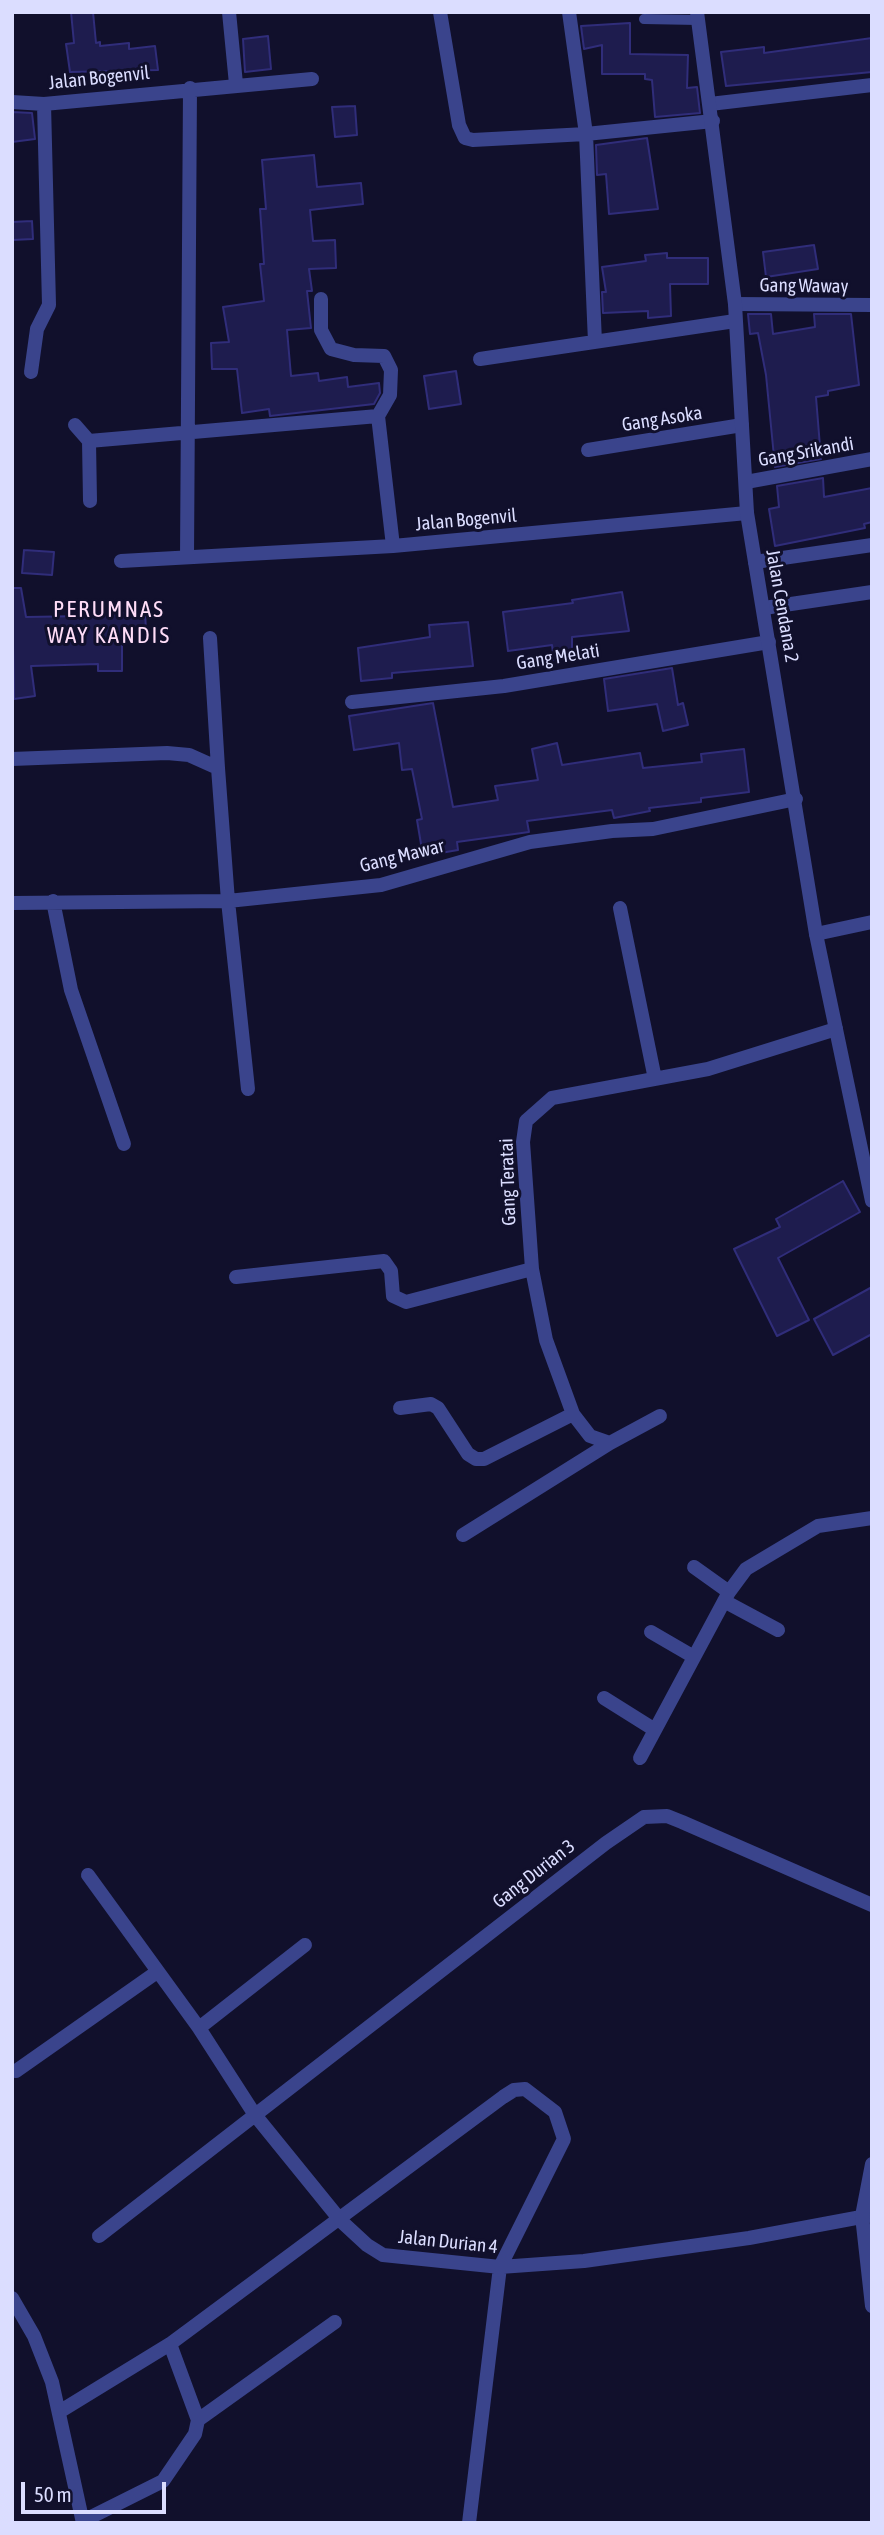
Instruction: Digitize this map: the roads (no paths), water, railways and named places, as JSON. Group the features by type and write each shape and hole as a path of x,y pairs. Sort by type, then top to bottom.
{"street":[{"path":"229,12 236,84"},
{"path":"440,12 458,125 465,138 473,140 586,134 713,121"},
{"path":"569,12 586,134 595,342"},
{"name":"Jalan Cendana 2","path":"697,16 713,121 735,304 747,513 816,934 872,1201"},
{"name":"Jalan Bogenvil","path":"12,102 44,104 190,88 312,79"},
{"path":"710,104 872,85"},
{"path":"187,557 190,88"},
{"path":"31,372 37,328 49,305 44,104"},
{"path":"321,299 321,330 331,349 354,355 384,356 391,370 390,395 378,416 393,546"},
{"name":"Gang Waway","path":"735,304 872,305"},
{"path":"480,359 735,321"},
{"path":"89,441 378,416"},
{"path":"75,425 89,441 90,501"},
{"name":"Gang Asoka","path":"588,450 742,425"},
{"name":"Gang Srikandi","path":"746,482 872,459"},
{"name":"Jalan Bogenvil","path":"121,561 393,546 747,513"},
{"path":"755,562 872,545"},
{"path":"764,608 872,592"},
{"path":"210,638 228,901 248,1088"},
{"name":"Gang Melati","path":"352,702 504,686 769,642"},
{"path":"12,759 167,753 189,755 218,768"},
{"name":"Gang Mawar","path":"12,903 228,901 381,885 530,842 612,831 653,829 796,799"},
{"path":"53,901 71,990 124,1144"},
{"path":"620,908 655,1079"},
{"path":"816,934 872,922"},
{"name":"Gang Teratai","path":"610,1443 590,1436 573,1414 546,1340 532,1269 523,1142 526,1121 552,1098 708,1069 836,1029"},
{"path":"236,1277 384,1261 391,1271 393,1297 406,1302 532,1269"},
{"path":"400,1408 431,1405 439,1408 468,1454 476,1459 484,1459 573,1414"},
{"path":"463,1535 610,1443 660,1416"},
{"path":"640,1758 726,1597 746,1569 818,1526 872,1518"},
{"path":"694,1567 726,1597 778,1630"},
{"path":"650,1632 694,1657"},
{"path":"604,1698 656,1730"},
{"name":"Gang Durian 3","path":"99,2236 595,1852 644,1817 667,1816 872,1905"},
{"name":"Jalan Durian 4","path":"88,1875 199,2028 255,2115 341,2221 367,2245 383,2255 500,2267 634,2256 867,2216"},
{"path":"199,2028 305,1945"},
{"path":"16,2071 157,1972"},
{"path":"59,2412 170,2344 341,2221 503,2097 514,2090 525,2090 555,2112 564,2139 500,2267 469,2523"},
{"path":"872,2164 867,2216 872,2306"},
{"path":"12,2298 42,2353 59,2412 83,2522 163,2481 195,2434 198,2420 170,2344"},
{"path":"198,2420 335,2322"}],"lane":[{"path":"644,19 697,16"}],"district":[{"name":"PERUMNAS WAY KANDIS","path":"109,623"}]}
